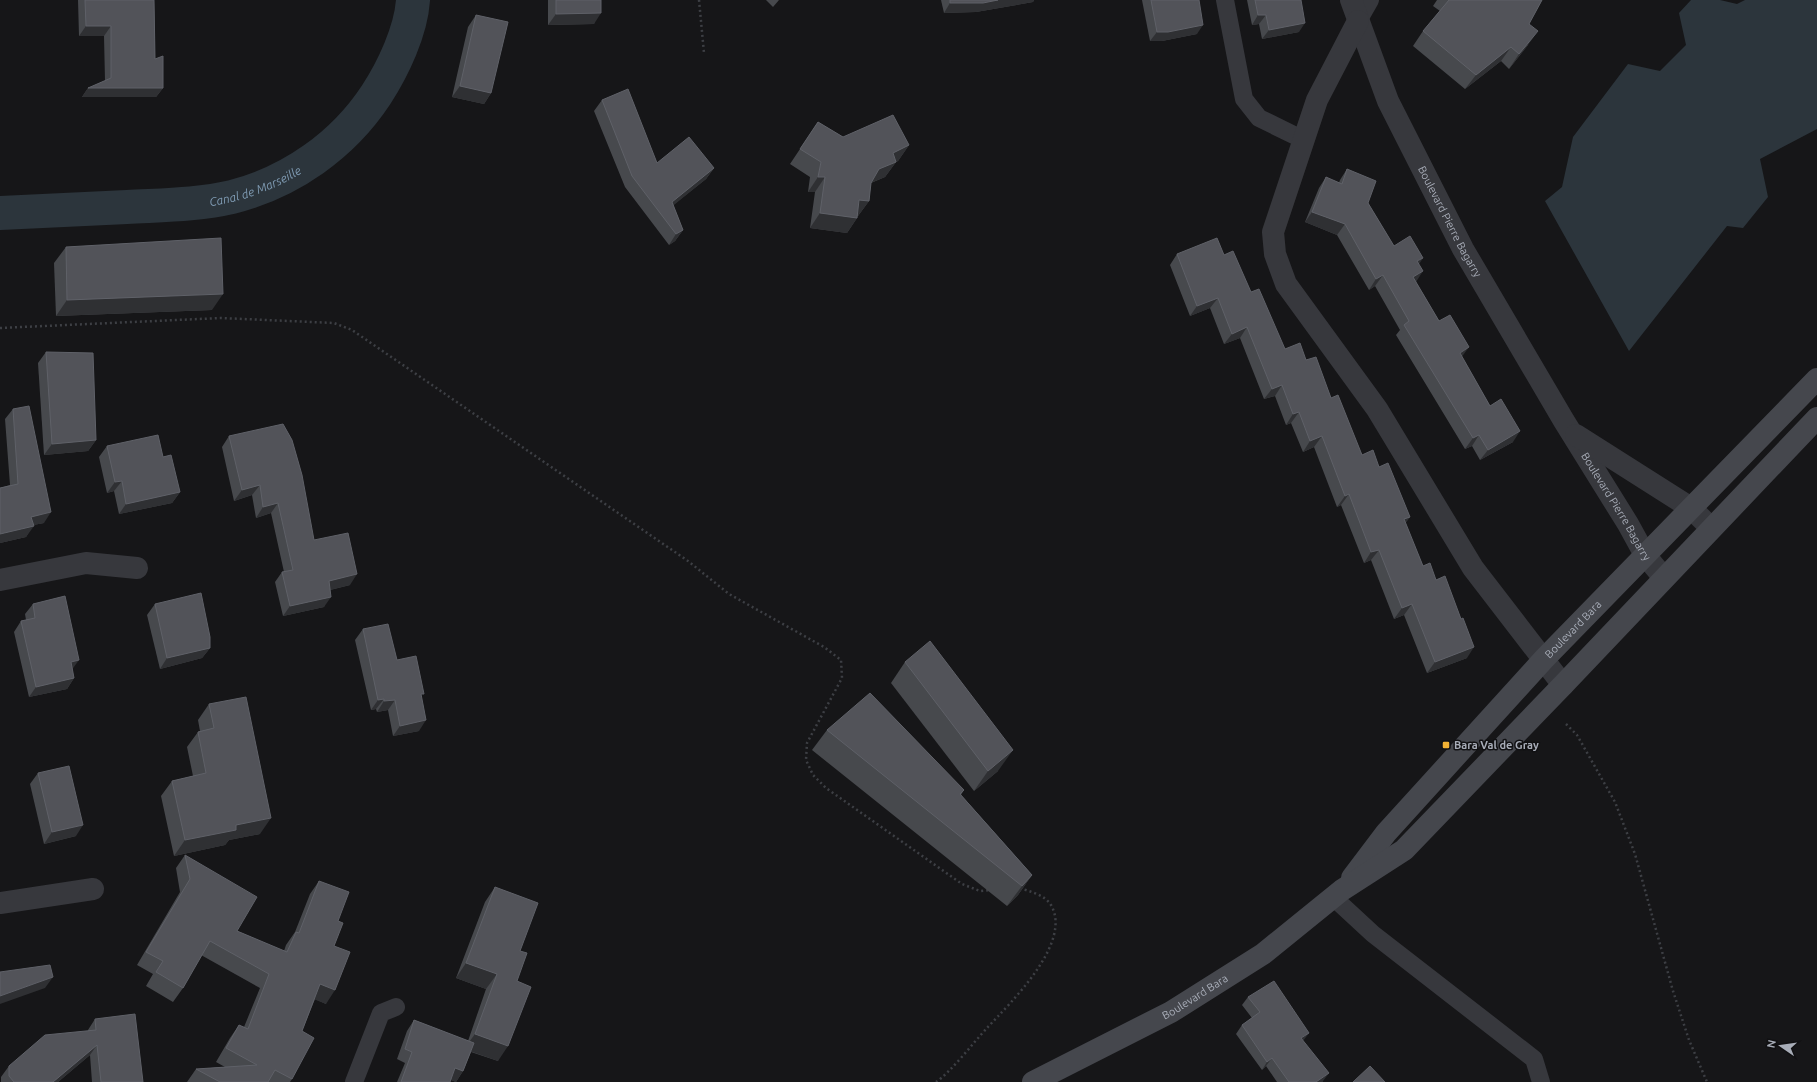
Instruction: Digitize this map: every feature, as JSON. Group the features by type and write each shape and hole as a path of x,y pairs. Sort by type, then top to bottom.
{"street":[{"name":"Boulevard Pierre Bagarry","path":"1351,0 1388,101 1463,249 1628,524 1645,555 1664,578"},
{"path":"1358,21 1317,100 1273,232 1275,254 1286,284 1376,409 1473,568 1564,686"},
{"name":"Boulevard Bara","path":"1338,894 1386,832 1544,659 1817,379"},
{"name":"Boulevard Bara","path":"1033,1082 1171,1012 1262,954 1338,894 1404,850 1564,686 1711,528 1817,418"},
{"name":"Boulevard Pierre Bagarry","path":"1572,432 1691,508 1711,528"},
{"path":"0,580 86,563 137,568"},
{"path":"0,903 93,889"}],"lane":[{"path":"1225,0 1244,99 1258,118 1304,140"},
{"path":"1358,21 1370,0"},
{"path":"1338,894 1372,934 1534,1059 1541,1082"},
{"path":"354,1082 381,1013 396,1007"}],"path":[{"path":"699,0 704,53"},
{"path":"0,328 222,318 334,323 352,330 688,561 729,594 824,647 841,660 842,678 807,743 806,760 813,775 826,788 962,884 980,891 992,890"},
{"path":"1544,705 1577,734 1615,802 1635,854 1689,1040 1707,1082"},
{"path":"936,1082 1020,992 1041,964 1052,941 1056,921 1050,904 1033,892 1015,887"}],"shaded area":[{"path":"1691,0 1720,0 1737,4 1745,0 1817,0 1817,129 1760,159 1768,197 1743,228 1727,226 1629,351 1545,201 1562,187 1573,137 1628,64 1660,71 1686,45 1679,13"}],"building":[{"path":"85,0 154,0 155,59 163,56 163,88 88,88 111,78 111,26 86,26"},
{"path":"556,0 601,0 601,13 556,14"},
{"path":"950,0 998,0 983,3 950,3"},
{"path":"1151,0 1199,0 1203,25 1168,32 1157,32"},
{"path":"1255,0 1301,0 1305,23 1269,30 1266,15 1258,15"},
{"path":"1449,0 1542,0 1529,24 1538,31 1519,54 1511,47 1476,75 1423,31"},
{"path":"476,15 508,22 491,93 460,86"},
{"path":"628,89 657,163 689,137 714,168 672,202 683,230 676,234 632,176 602,100"},
{"path":"893,115 909,145 893,153 896,162 879,169 871,183 869,201 859,200 857,218 820,213 825,177 818,177 821,162 800,149 818,122 843,137"},
{"path":"1347,169 1376,181 1368,203 1394,246 1410,236 1423,258 1417,261 1423,271 1413,277 1439,321 1450,315 1469,347 1460,353 1490,406 1501,399 1520,431 1488,450 1479,435 1473,438 1404,325 1409,321 1383,275 1376,279 1345,224 1312,212 1326,177 1342,184"},
{"path":"221,238 223,294 67,300 66,247"},
{"path":"1217,238 1224,255 1233,251 1251,292 1259,289 1285,349 1300,343 1306,360 1316,357 1331,398 1338,395 1362,455 1373,450 1379,467 1388,463 1410,517 1404,519 1423,566 1430,563 1436,580 1445,576 1461,619 1463,618 1474,647 1435,662 1412,604 1402,608 1379,550 1371,552 1349,494 1345,496 1322,436 1310,441 1299,412 1293,414 1282,385 1272,389 1247,327 1232,334 1218,298 1197,306 1177,254"},
{"path":"46,352 93,353 96,440 52,444"},
{"path":"29,406 51,512 31,517 34,526 0,534 0,488 18,484 13,409"},
{"path":"283,424 292,440 302,475 314,540 348,533 357,574 329,581 331,597 290,606 282,572 293,570 278,503 263,507 260,485 242,490 229,436"},
{"path":"158,435 163,457 171,455 180,492 126,504 122,481 115,482 107,446"},
{"path":"201,593 210,637 210,648 167,658 155,604"},
{"path":"65,596 79,660 71,662 74,678 36,687 21,621 35,618 33,604"},
{"path":"388,624 397,660 416,656 424,694 421,694 426,720 400,726 395,700 378,700 363,629"},
{"path":"930,641 1013,750 988,771 905,662"},
{"path":"870,693 964,790 960,794 1032,875 1022,886 827,730"},
{"path":"246,697 271,818 236,825 236,830 185,840 172,781 206,773 198,732 214,728 209,704"},
{"path":"69,766 83,825 52,832 38,773"},
{"path":"185,855 257,897 237,931 287,952 296,932 299,933 319,881 349,892 338,921 343,923 334,946 350,952 335,990 320,984 302,1031 314,1038 292,1079 275,1070 268,1082 220,1082 196,1069 257,1065 226,1048 239,1025 248,1029 269,974 210,941 183,988 156,972 163,961 146,952 190,879"},
{"path":"495,887 538,903 520,951 527,953 517,981 531,987 508,1046 475,1034 497,974 466,963"},
{"path":"50,965 53,977 0,996 0,972"},
{"path":"1274,981 1309,1033 1301,1038 1329,1073 1316,1082 1289,1082 1272,1058 1267,1062 1242,1025 1260,1012 1248,997"},
{"path":"135,1014 143,1082 101,1082 97,1045 53,1082 14,1082 9,1076 9,1066 45,1035 96,1030 95,1019"},
{"path":"414,1020 474,1043 463,1071 455,1068 450,1082 401,1082 412,1052 405,1049"},
{"path":"1370,1066 1385,1082 1353,1082"}],"waterway":[{"name":"Canal de Marseille","path":"0,213 206,202 232,197 275,182 314,159 348,130 363,113 376,95 395,62 409,24 413,0"}],"place":[{"name":"Bara Val de Gray","path":"1446,745"}]}
